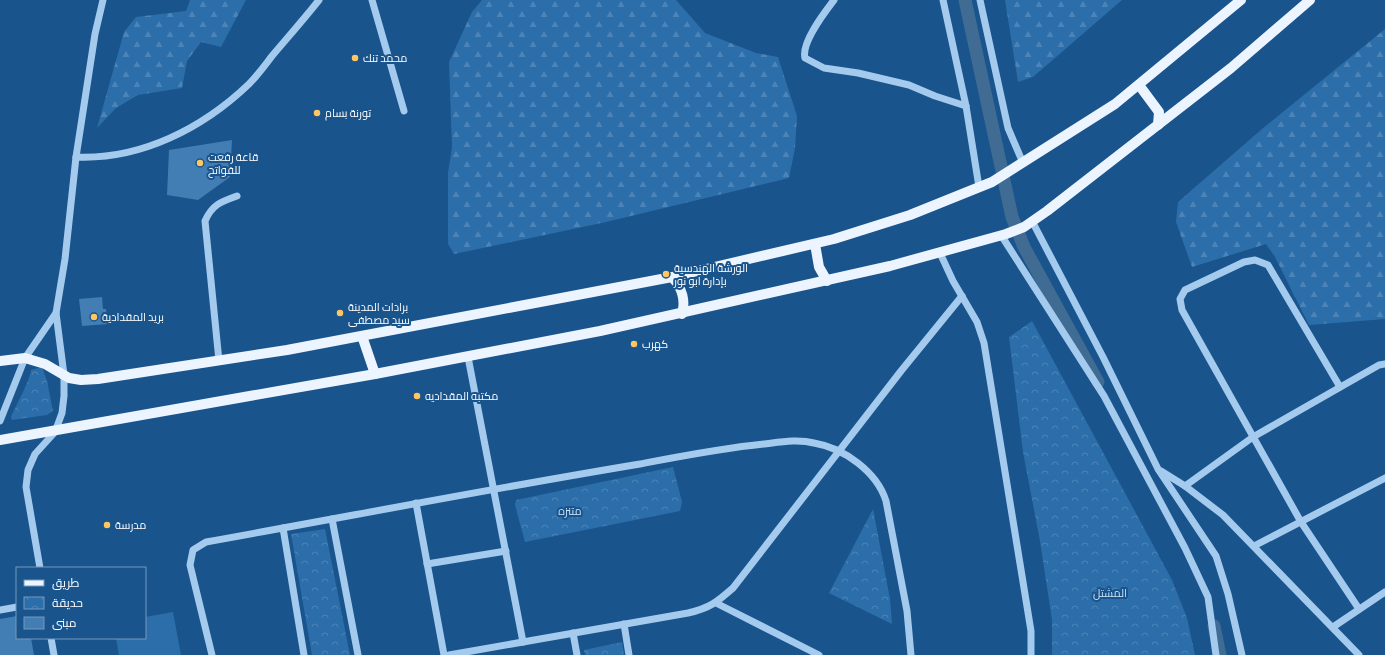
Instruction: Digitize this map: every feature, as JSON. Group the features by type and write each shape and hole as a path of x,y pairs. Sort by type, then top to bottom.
{"main road":[{"path":"0,361 25,358 40,362 64,375 80,380 98,379 362,336 672,277 815,244 910,215 992,182 1116,104 1241,0"},
{"path":"0,440 55,432 376,374 682,314 827,281 940,253 1004,235 1028,224 1158,125 1231,68 1310,0"},
{"path":"1139,85 1159,112 1158,125"},
{"path":"815,244 819,267 827,281"},
{"path":"672,277 682,290 684,298 682,314"},
{"path":"362,336 376,374"}],"street":[{"path":"40,567 26,481 28,470 35,454 55,432 64,402 64,375 56,313 65,259 76,157 95,34 103,0"},
{"path":"76,157 94,158 142,149 184,132 220,109 249,84 320,0"},
{"path":"372,0 404,111"},
{"path":"834,0 821,18 803,52 805,58 824,68 858,73 909,85 935,96 966,106"},
{"path":"943,0 966,106 979,187"},
{"path":"980,0 1008,128 1023,163"},
{"path":"219,360 205,222 210,210 224,201 237,196"},
{"path":"1028,224 1103,357 1158,469 1216,556 1228,594 1242,655"},
{"path":"1004,235 1104,396 1185,548 1208,597 1216,655"},
{"path":"940,253 977,322 984,343 1031,631 1031,655"},
{"path":"1340,387 1268,265 1255,260 1244,262 1185,290 1180,299 1182,310 1301,522 1359,609"},
{"path":"449,655 491,651 523,642 705,609 716,603 733,588 962,296"},
{"path":"0,421 25,358 56,313"},
{"path":"468,356 523,642"},
{"path":"1185,486 1253,437 1379,365 1385,364"},
{"path":"212,655 190,565 193,550 206,542 738,446 804,441 825,446 855,461 873,477 883,492 906,611 911,655"},
{"path":"1158,469 1185,486 1223,515 1359,655"},
{"path":"1254,546 1385,478"},
{"path":"416,503 444,655"},
{"path":"332,519 358,655"},
{"path":"283,528 304,655"},
{"path":"427,564 506,551"},
{"path":"1333,627 1385,592"},
{"path":"716,603 819,655"},
{"path":"0,610 16,606"},
{"path":"624,624 629,655"},
{"path":"573,633 577,655"},
{"path":"51,639 54,655"}],"green space":[{"path":"190,0 246,0 221,47 201,42 187,61 182,88 138,95 116,108 97,128 124,32 136,17 186,11"},
{"path":"482,0 676,0 705,33 756,53 778,57 797,116 795,148 789,178 606,222 454,254 448,244 448,173 452,148 449,62 472,12"},
{"path":"1005,0 1122,0 1033,77 1018,82"},
{"path":"1385,29 1385,319 1309,325 1275,257 1266,244 1192,267 1176,222 1178,202 1262,129"},
{"name":"المشتل","path":"1032,321 1172,580 1187,618 1195,655 1052,655 1052,620 1040,541 1023,452 1009,337"},
{"path":"42,367 47,381 53,411 47,415 12,420 11,417 26,387 31,370"},
{"name":"متنزه","path":"673,467 682,502 680,511 525,542 515,505 516,500"},
{"path":"873,509 890,599 892,624 829,593"},
{"path":"325,529 350,655 312,655 291,534"},
{"path":"173,612 181,655 119,655 116,639 146,639 146,617"},
{"path":"622,642 624,655 585,655 584,650"}],"building":[{"name":"قاعة رفعت للفواتح","path":"232,140 230,177 198,200 167,195 169,150"},
{"name":"بريد المقدادية","path":"102,297 103,309 106,309 108,324 82,326 79,299"},
{"path":"16,616 16,639 31,639 34,655 0,655 0,619"}],"waterway":[{"path":"965,0 1012,217 1024,247 1098,382"},
{"path":"1214,626 1220,655"}],"place":[{"name":"محمد تنك","path":"355,58"},
{"name":"تورنة بسام","path":"317,113"},
{"name":"قاعة رفعت للفواتح","path":"200,163"},
{"name":"الورشة الهندسية بإدارة ابو نور","path":"666,274"},
{"name":"برادات المدينة سيد مصطفى","path":"340,313"},
{"name":"بريد المقدادية","path":"94,317"},
{"name":"كهرب","path":"634,344"},
{"name":"مكتبه المقداديه","path":"417,396"},
{"name":"مدرسة","path":"107,525"}]}
